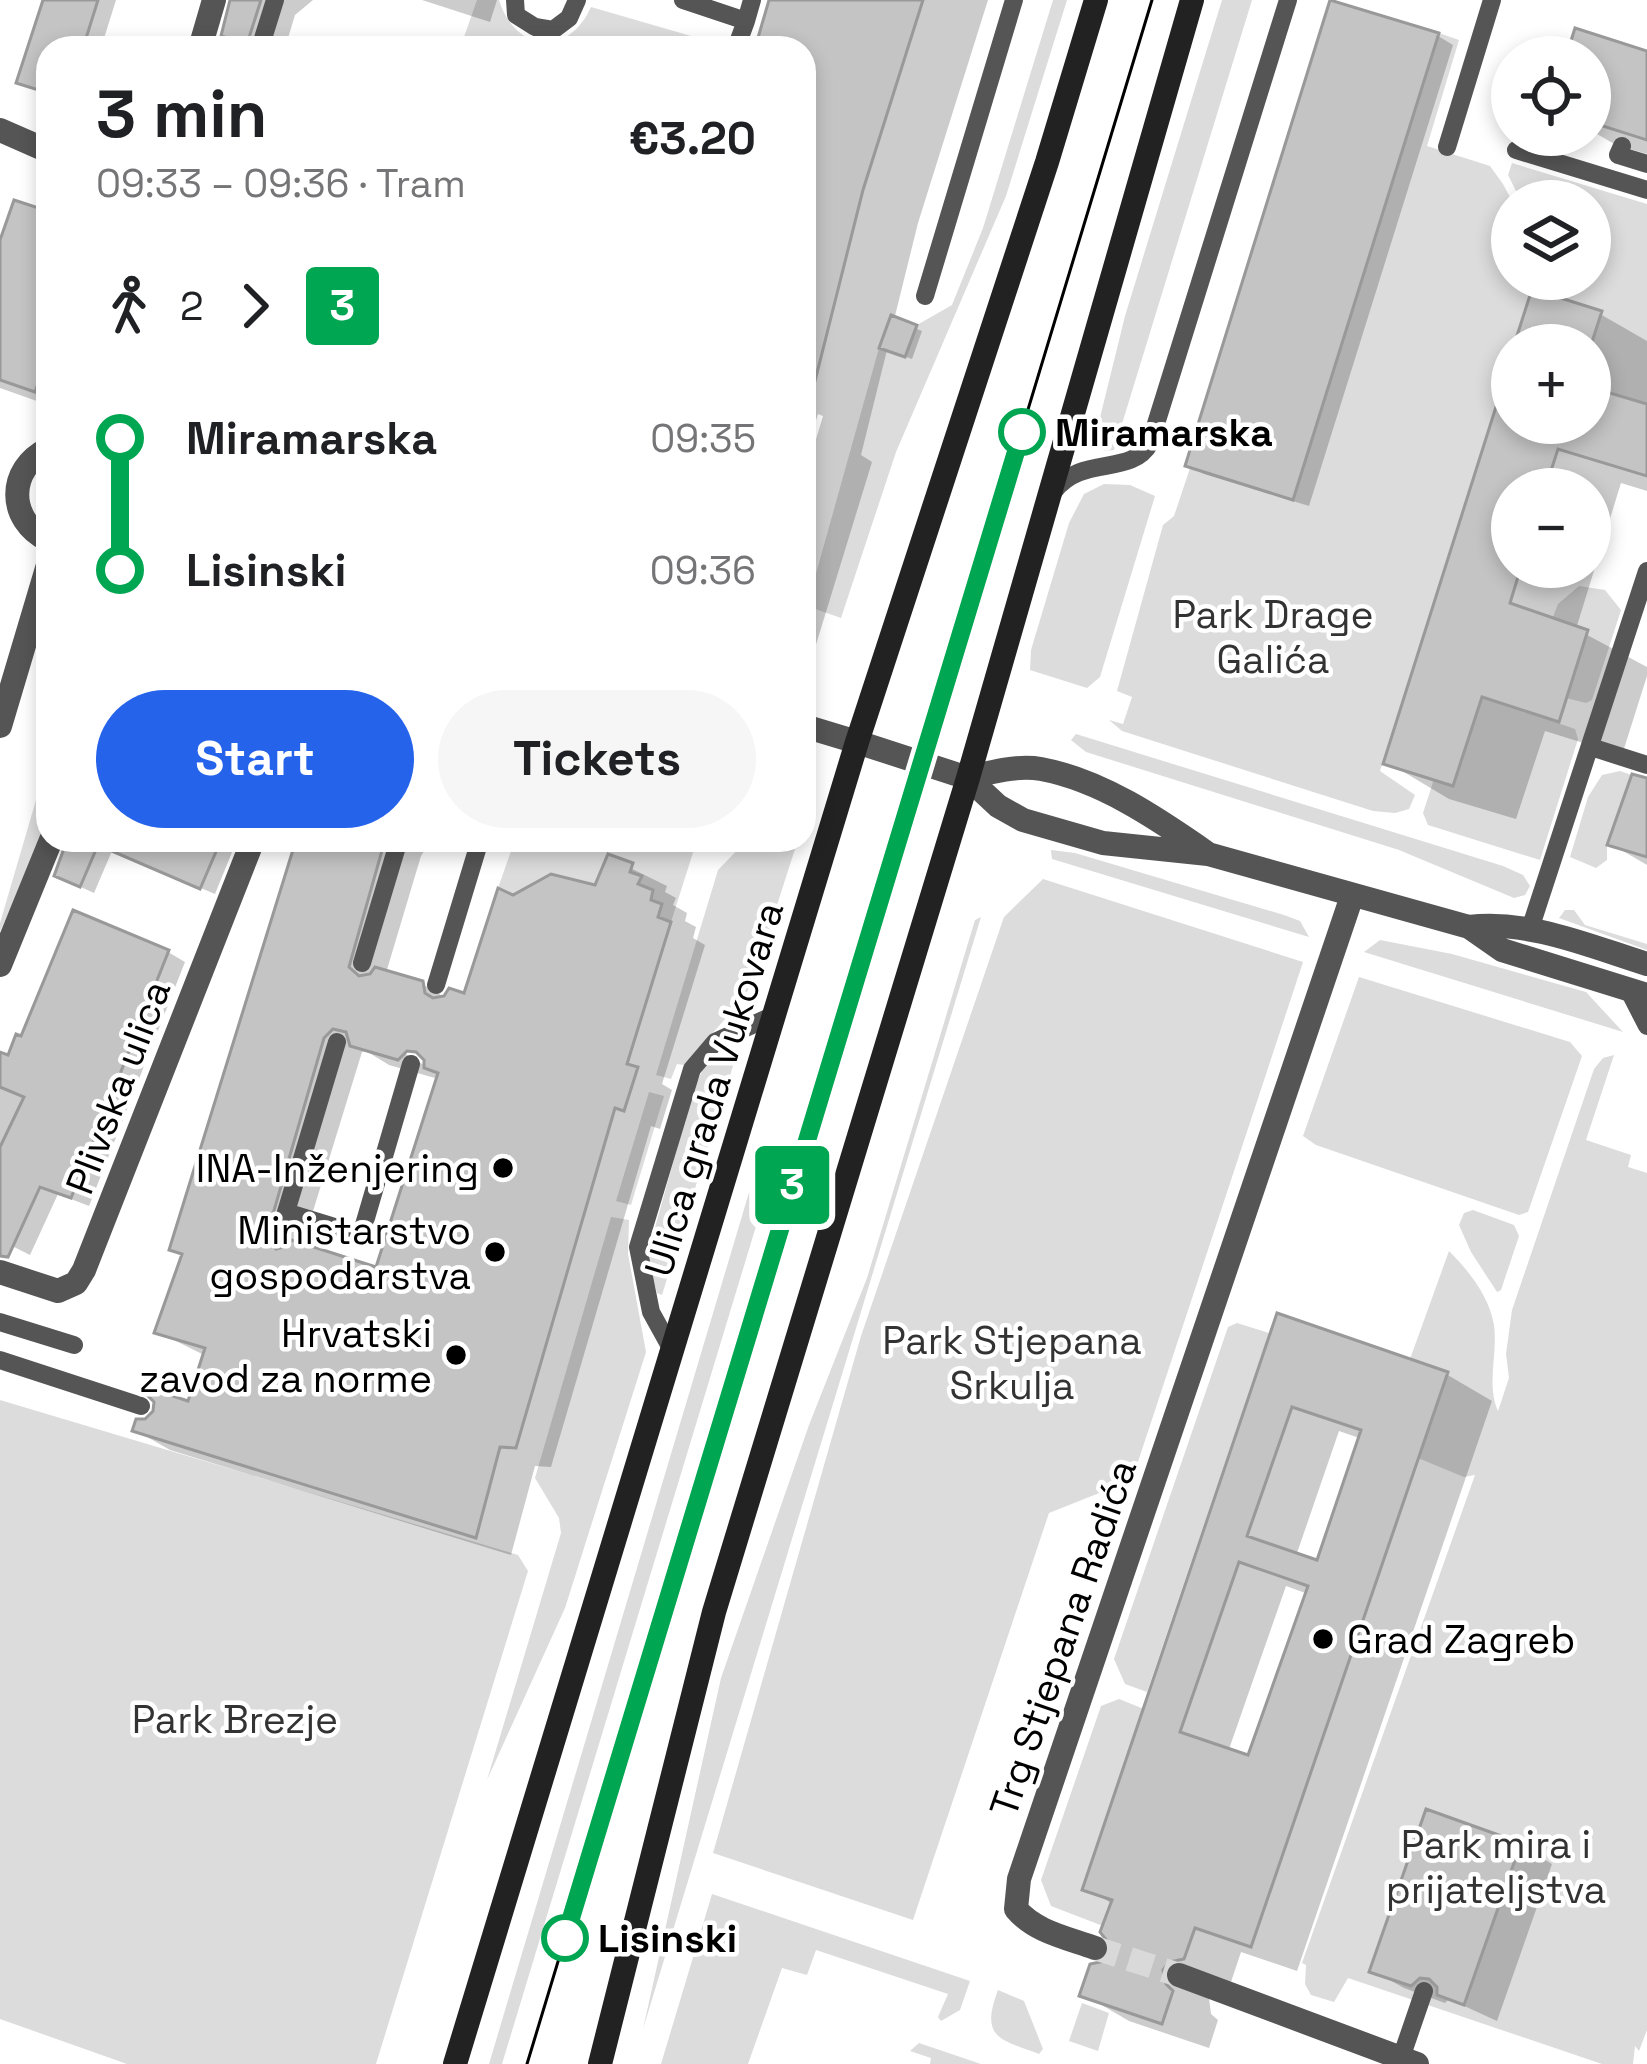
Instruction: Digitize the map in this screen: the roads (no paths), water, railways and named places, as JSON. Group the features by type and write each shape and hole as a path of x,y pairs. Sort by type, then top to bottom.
{"main road":[{"name":"Ulica grada Vukovara","path":"455,2064 857,742 1096,0"},
{"path":"600,2064 714,1612 968,778 1192,0"},
{"path":"434,2064 472,2006"}],"street":[{"path":"204,36 214,0"},
{"path":"0,130 36,146"},
{"path":"36,457 9,478 24,523 36,532"},
{"path":"0,727 36,606"},
{"path":"816,729 968,778 998,806 1023,820 1120,847 1208,854 1468,926 1530,929 1647,964"},
{"path":"968,778 1012,769 1059,775 1118,798 1208,854"},
{"path":"0,965 46,852"},
{"name":"Plivska ulica","path":"0,1272 58,1291 76,1283 85,1270 248,852"},
{"name":"Trg Stjepana Radića","path":"1095,1948 1023,1918 1016,1909 1019,1880 1352,896"},
{"path":"1468,926 1502,950 1637,992"},
{"path":"1179,1975 1409,2061"}],"lane":[{"path":"264,36 275,0"},
{"path":"515,0 516,14 523,20 553,30 569,18 577,0"},
{"path":"683,0 746,21"},
{"path":"740,36 752,0"},
{"path":"925,296 1014,0"},
{"path":"1050,496 1067,476 1090,466 1134,460 1150,443 1288,0"},
{"path":"1447,147 1492,0"},
{"path":"1622,146 1618,155 1647,164"},
{"path":"1536,156 1647,190"},
{"path":"1530,929 1647,571"},
{"path":"1591,747 1647,765"},
{"path":"362,963 395,852"},
{"path":"436,985 476,852"},
{"path":"1637,992 1647,1026"},
{"path":"672,1350 651,1312 638,1247 685,1091 692,1069 715,1042 774,1015"},
{"path":"278,1236 337,1042"},
{"path":"286,1212 361,1235 411,1064"},
{"path":"0,1322 74,1346"},
{"path":"0,1360 141,1406"},
{"path":"1409,2061 1424,1990"}],"tunnel":[{"path":"1095,1948 1179,1975"}],"tram line":[{"path":"527,2064 1152,0"},
{"name":"3","path":"565,1938 1022,432"}],"place":[{"name":"Miramarska","path":"1022,432"},
{"name":"INA-Inženjering","path":"503,1168"},
{"name":"Ministarstvo gospodarstva","path":"495,1252"},
{"name":"Hrvatski zavod za norme","path":"456,1355"},
{"name":"Grad Zagreb","path":"1323,1639"},
{"name":"Lisinski","path":"565,1938"}],"park label":[{"name":"Park Drage Galića","path":"1273,636"},
{"name":"Park Stjepana Srkulja","path":"1012,1362"},
{"name":"Park Brezje","path":"235,1719"},
{"name":"Park mira i prijateljstva","path":"1496,1866"}]}
